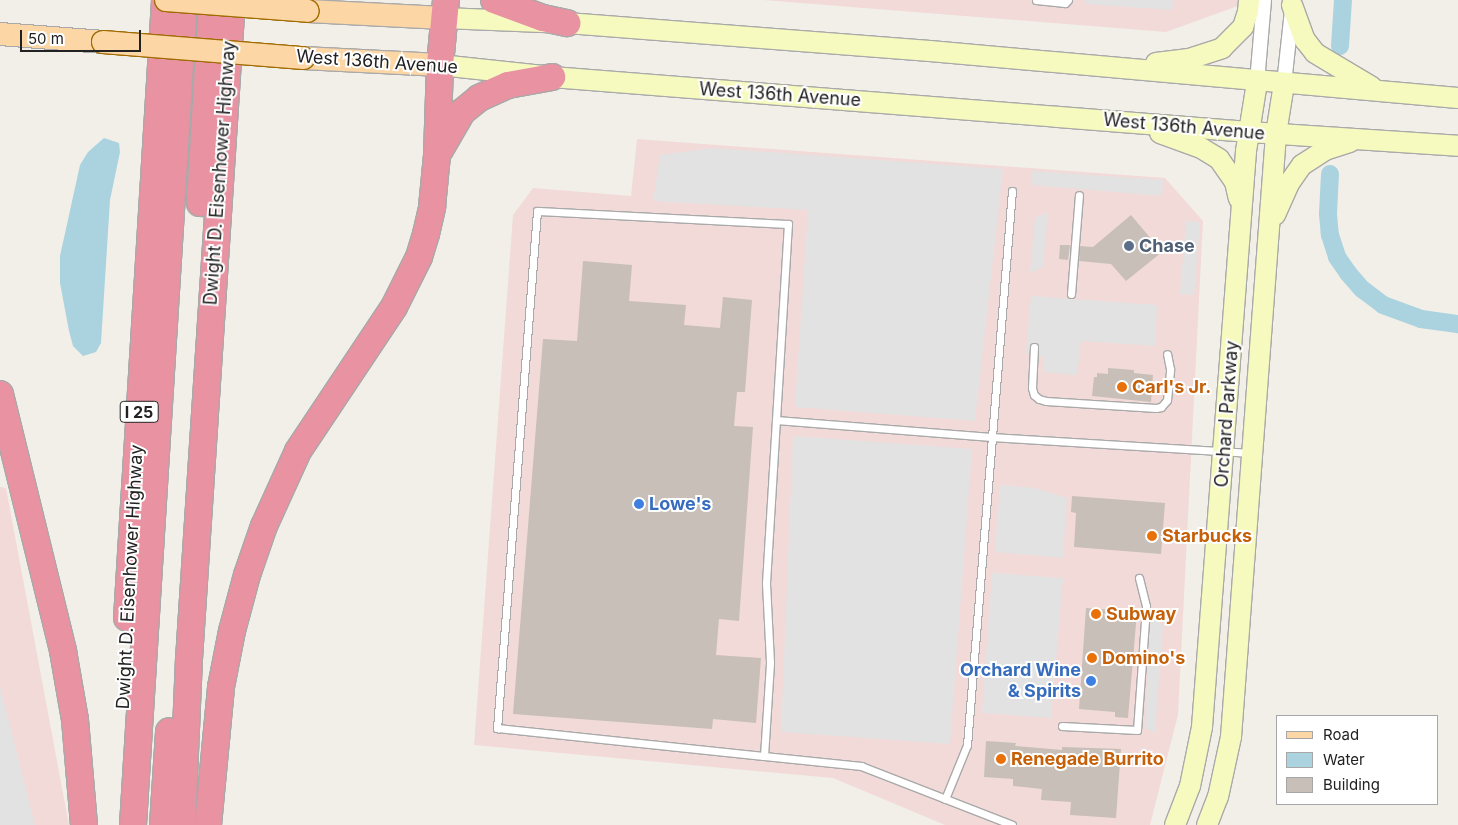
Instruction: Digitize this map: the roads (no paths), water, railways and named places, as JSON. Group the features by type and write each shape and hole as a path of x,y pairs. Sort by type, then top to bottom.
{"highway":[{"name":"Dwight D. Eisenhower Highway","path":"116,825 165,0"},
{"path":"133,825 184,0"},
{"path":"163,825 212,0"},
{"name":"Dwight D. Eisenhower Highway","path":"182,825 189,658 232,0"},
{"path":"494,0 543,18 567,23"},
{"path":"208,825 221,687 232,631 247,575 264,526 298,451 394,306 419,257 432,207 437,155 444,9"},
{"path":"437,155 459,117 473,102 487,93 508,85 552,77"},
{"path":"0,394 63,650 75,720 84,825"}],"main road":[{"path":"165,0 308,11 444,9 567,23 1127,67 1257,82 1458,98"},
{"path":"1127,67 1189,59 1222,48 1243,27 1248,12 1249,0"},
{"path":"1292,2 1305,40 1315,53 1361,82 1383,92"},
{"name":"West 136th Avenue","path":"0,34 303,58 440,65 552,77 1249,132 1458,146"},
{"name":"Orchard Parkway","path":"1175,825 1190,786 1202,728 1225,451 1241,221 1249,132 1257,82"},
{"name":"Orchard Parkway","path":"1207,825 1218,797 1231,737 1276,134 1284,84"},
{"path":"1125,122 1201,148 1220,159 1235,182 1241,221"},
{"path":"1270,226 1290,182 1302,164 1337,145 1365,140"}],"street":[{"name":"Orchard Parkway","path":"1257,82 1264,0"},
{"name":"Orchard Parkway","path":"1284,84 1292,2"}],"lane":[{"path":"1036,0 1064,3 1068,0"},
{"path":"945,799 967,745 1012,191"},
{"path":"1071,294 1079,196"},
{"path":"764,756 770,662 766,583 788,224 537,211 497,728 764,756 861,766 1012,825"},
{"path":"1034,347 1032,388 1034,394 1039,399 1156,408 1167,400 1170,369 1167,354"},
{"path":"776,420 992,437 1253,453"},
{"path":"1062,726 1138,730 1146,606 1139,578"}],"water":[{"path":"104,138 119,143 120,152 110,200 101,343 96,352 83,356 73,346 69,331 60,283 60,256 80,165 88,152"}],"waterway":[{"path":"1340,46 1343,0"},
{"path":"1330,174 1328,214 1330,235 1337,257 1348,273 1362,289 1383,305 1421,319 1458,324"}],"place":[{"name":"Chase","path":"1129,246"},
{"name":"Carl's Jr.","path":"1122,387"},
{"name":"Lowe's","path":"639,504"},
{"name":"Starbucks","path":"1152,536"},
{"name":"Subway","path":"1096,614"},
{"name":"Domino's","path":"1092,658"},
{"name":"Orchard Wine & Spirits","path":"1091,681"},
{"name":"Renegade Burrito","path":"1001,759"}]}
